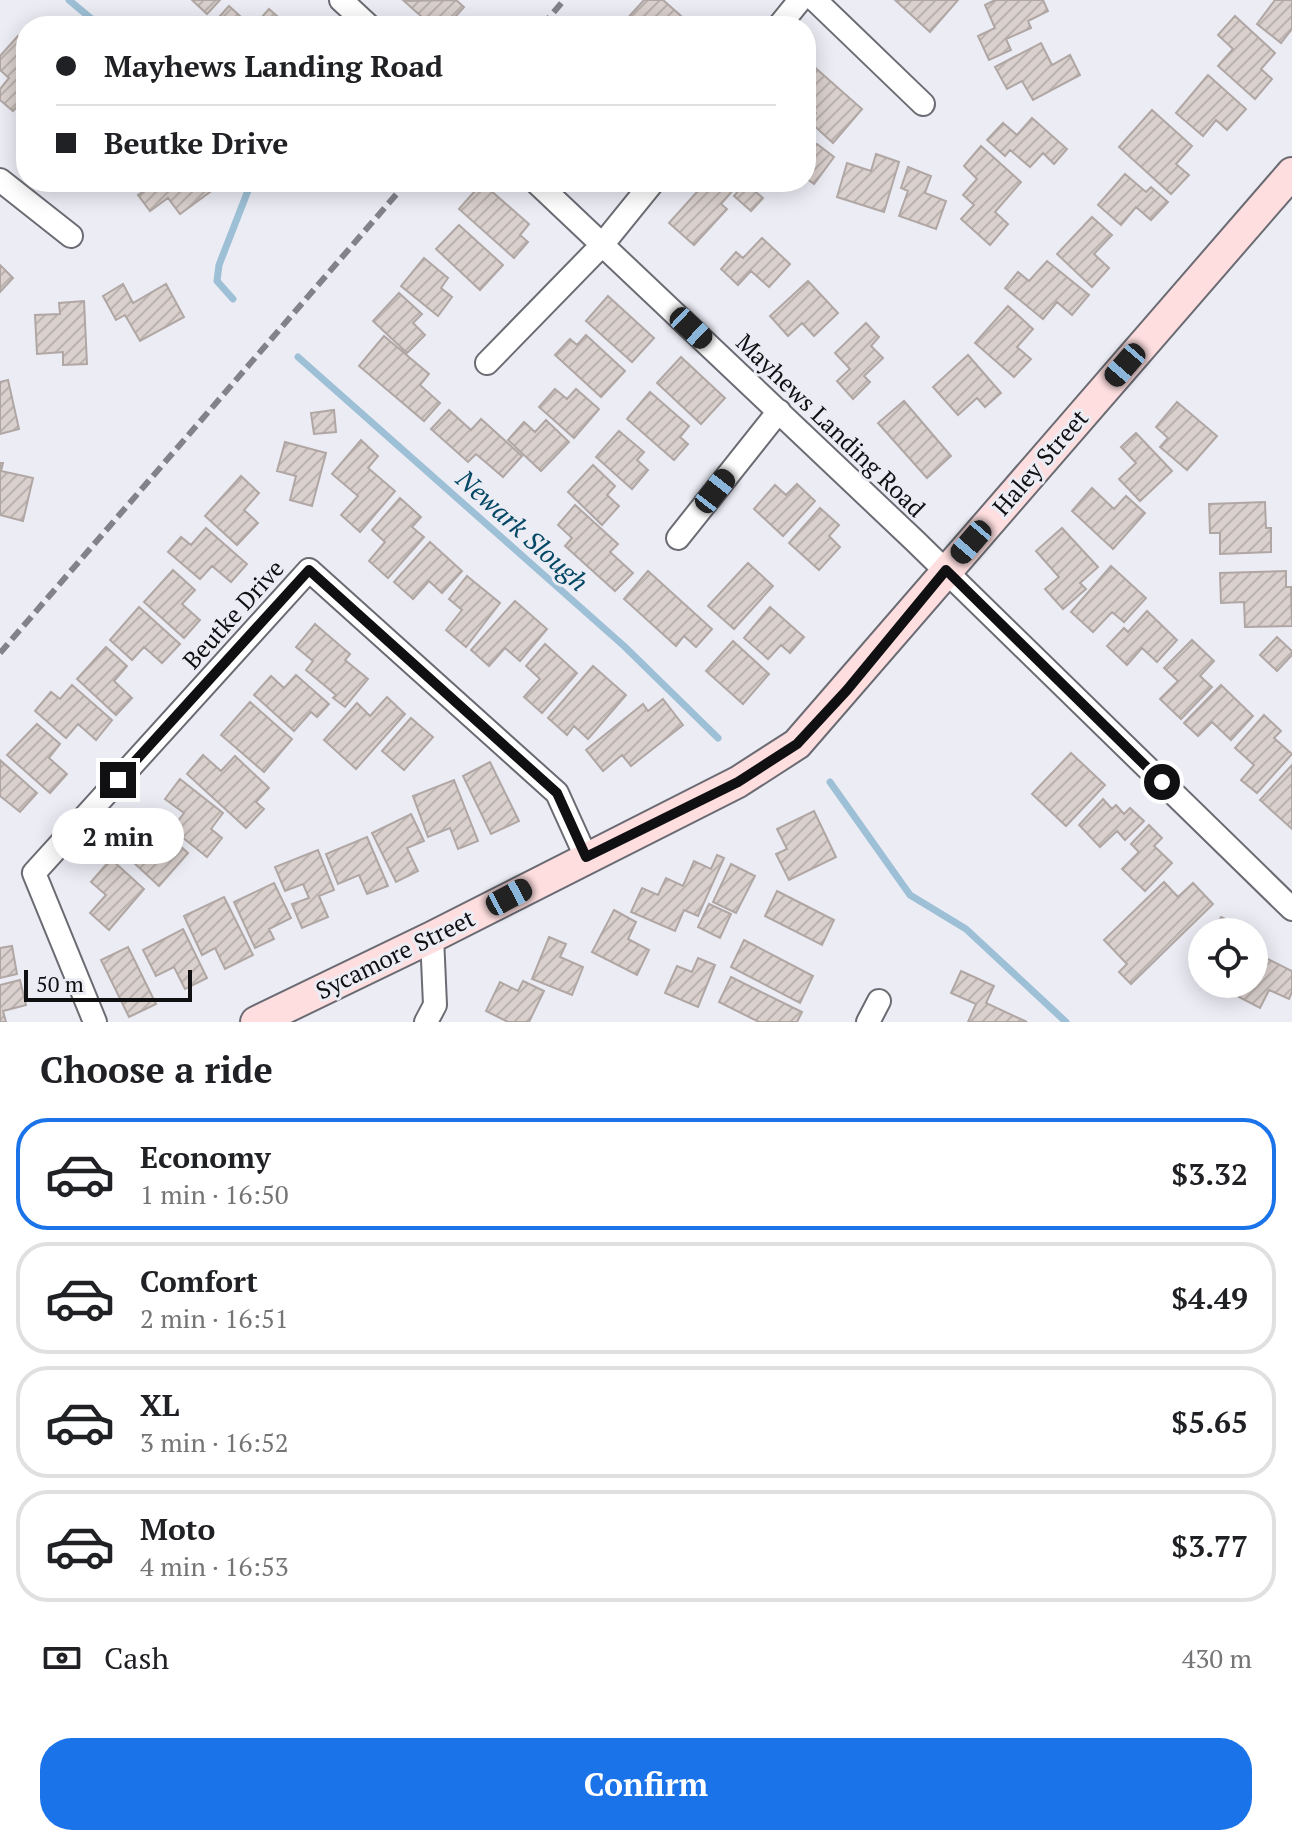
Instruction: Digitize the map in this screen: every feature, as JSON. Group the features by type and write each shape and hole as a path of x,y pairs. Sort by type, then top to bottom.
{"street":[{"path":"341,0 358,16"},
{"path":"787,16 800,0"},
{"path":"815,0 923,104"},
{"name":"Haley Street","path":"946,570 1292,173"},
{"path":"0,180 71,236"},
{"name":"Mayhews Landing Road","path":"546,192 946,570 1292,909"},
{"path":"487,363 602,245 645,192"},
{"path":"678,538 779,411"},
{"name":"Beutke Drive","path":"95,1022 34,873 309,570 557,793 586,857"},
{"name":"Sycamore Street","path":"256,1022 738,782 797,744 847,690 946,570"},
{"path":"426,1022 435,1005 432,937"},
{"path":"868,1022 879,1001"}],"building":[{"path":"192,0 220,0 207,14"},
{"path":"456,0 464,7 456,16 421,16 404,1"},
{"path":"644,0 663,0 681,16 630,16"},
{"path":"895,0 958,0 930,32"},
{"path":"995,0 1043,0 1048,11 1028,21 1031,28 1006,39 1011,50 989,60 978,36 995,28 985,5"},
{"path":"1275,0 1292,0 1292,29 1281,43 1257,24"},
{"path":"229,6 240,16 220,16"},
{"path":"269,9 277,16 263,16"},
{"path":"1235,16 1275,53 1261,69 1272,79 1255,99 1218,66 1233,49 1218,35"},
{"path":"16,38 16,108 13,111 0,100 0,89 9,78 0,70 0,56"},
{"path":"1041,43 1052,65 1070,55 1080,75 1033,100 1022,81 1007,89 995,67"},
{"path":"816,68 862,109 833,143 816,127"},
{"path":"1208,75 1246,109 1227,130 1216,120 1203,136 1176,113"},
{"path":"1152,110 1192,146 1176,164 1189,175 1171,194 1119,147"},
{"path":"1032,118 1067,149 1054,164 1043,153 1030,167 1010,150 1005,156 987,140 1003,123 1017,135"},
{"path":"816,145 834,157 816,181"},
{"path":"981,146 1021,182 995,212 1008,224 990,245 961,219 974,205 963,195 977,179 964,166"},
{"path":"876,154 899,162 884,212 837,197 847,163 871,171"},
{"path":"908,167 931,176 925,193 946,201 936,229 899,216 908,191 901,188"},
{"path":"1125,174 1146,192 1151,187 1168,202 1151,220 1136,207 1121,225 1098,205"},
{"path":"142,192 210,192 180,214 168,198 150,211 138,195"},
{"path":"474,192 492,192 529,224 520,235 528,242 514,258 459,209"},
{"path":"697,192 731,192 721,204 727,209 694,245 669,223"},
{"path":"737,192 756,192 763,198 751,211 734,196"},
{"path":"1092,217 1112,235 1094,254 1109,268 1092,287 1057,254"},
{"path":"459,225 503,265 480,290 436,249"},
{"path":"762,238 790,264 769,287 751,271 738,285 721,269 736,252 743,258"},
{"path":"424,258 448,278 441,288 452,297 438,316 401,286"},
{"path":"1047,261 1089,295 1072,315 1057,302 1043,319 1005,288 1018,272 1029,281"},
{"path":"0,265 13,278 0,292"},
{"path":"808,281 838,313 814,336 802,323 788,336 770,316"},
{"path":"123,284 133,303 166,284 184,317 140,341 125,315 116,320 103,296"},
{"path":"399,293 422,314 413,323 425,335 407,353 373,321"},
{"path":"608,296 654,338 632,362 586,321"},
{"path":"84,301 87,364 63,365 63,352 37,354 35,315 60,314 59,303"},
{"path":"1008,306 1033,329 1017,347 1031,359 1014,377 975,343"},
{"path":"866,323 879,337 871,346 883,358 864,376 870,382 853,399 837,381 850,369 835,353"},
{"path":"586,335 625,371 601,397 555,355 570,339 577,345"},
{"path":"384,336 429,374 420,385 440,403 424,421 359,366"},
{"path":"968,355 1001,393 985,407 977,398 958,415 933,387"},
{"path":"681,357 725,398 701,424 657,383"},
{"path":"8,380 19,429 0,434 0,382"},
{"path":"555,389 567,399 576,389 599,409 574,438 539,407"},
{"path":"650,392 689,426 680,437 688,444 674,460 627,419"},
{"path":"904,401 951,456 927,478 878,423"},
{"path":"1177,402 1217,436 1187,470 1160,447 1168,438 1156,427"},
{"path":"334,410 336,432 314,434 311,413"},
{"path":"449,410 471,430 481,419 522,456 503,477 476,454 468,462 431,429"},
{"path":"546,420 569,442 541,471 508,440 524,422 535,432"},
{"path":"619,431 644,452 637,460 648,470 632,489 596,457"},
{"path":"1136,433 1172,471 1140,501 1119,479 1136,463 1121,447"},
{"path":"361,440 378,456 368,468 395,491 360,532 341,515 358,496 332,474"},
{"path":"285,442 326,453 312,506 290,500 296,476 277,471"},
{"path":"0,463 3,463 1,471 33,478 23,521 0,515"},
{"path":"593,465 615,486 607,495 619,506 602,525 568,492"},
{"path":"241,476 259,493 244,510 258,523 237,545 205,516"},
{"path":"797,484 815,501 783,536 754,509 775,485 786,495"},
{"path":"1092,488 1114,509 1126,496 1145,513 1113,549 1072,511"},
{"path":"400,498 421,517 412,527 424,537 388,578 369,561 385,542 372,530"},
{"path":"1265,502 1266,528 1271,528 1271,552 1220,554 1220,533 1210,533 1209,504"},
{"path":"575,505 618,544 610,552 633,573 615,591 565,546 572,538 558,525"},
{"path":"820,508 839,525 829,536 840,547 819,570 789,543"},
{"path":"206,528 247,564 231,582 212,566 200,579 168,552 181,537 191,545"},
{"path":"1062,528 1098,567 1080,583 1086,589 1063,609 1045,589 1059,577 1036,551"},
{"path":"430,542 462,571 442,593 429,581 413,599 394,582"},
{"path":"748,563 773,586 734,629 708,606"},
{"path":"1111,566 1146,598 1124,622 1112,612 1093,632 1071,612"},
{"path":"173,570 195,590 182,604 200,620 184,638 144,602"},
{"path":"648,571 712,629 696,647 684,636 676,646 624,599"},
{"path":"1286,571 1286,587 1291,587 1292,626 1245,627 1244,602 1221,603 1220,573"},
{"path":"467,576 500,603 466,647 446,630 462,610 449,599"},
{"path":"515,601 547,629 520,661 505,648 489,666 471,650"},
{"path":"139,607 180,644 162,663 144,647 132,660 110,640"},
{"path":"770,607 804,637 790,653 781,645 768,659 744,638"},
{"path":"1147,611 1177,640 1157,662 1142,648 1127,665 1107,646 1124,628 1128,632"},
{"path":"315,624 350,654 345,660 368,679 345,707 333,698 336,695 306,670 313,661 296,647"},
{"path":"1277,637 1292,651 1292,655 1277,671 1260,655"},
{"path":"1192,640 1214,661 1200,676 1212,687 1181,719 1160,699 1178,681 1164,668"},
{"path":"733,641 769,674 743,704 706,671"},
{"path":"545,644 577,673 542,713 524,697 540,679 526,666"},
{"path":"106,647 127,666 114,681 132,698 116,715 77,679"},
{"path":"593,666 626,695 588,739 574,726 567,735 548,718"},
{"path":"296,675 329,704 317,717 311,712 294,731 254,695 271,676 284,688"},
{"path":"72,685 112,720 96,740 78,724 66,738 35,711 51,692 60,699"},
{"path":"1221,685 1253,716 1231,740 1212,722 1198,736 1184,723"},
{"path":"387,697 405,714 356,769 324,740 357,703 370,716"},
{"path":"663,699 683,725 631,766 622,755 603,771 586,750 643,704 648,711"},
{"path":"250,702 292,739 264,772 221,735"},
{"path":"1264,715 1281,731 1274,738 1292,754 1257,793 1241,780 1254,765 1235,748"},
{"path":"411,718 433,737 404,770 382,751"},
{"path":"37,724 60,744 49,758 67,774 50,793 7,755"},
{"path":"1071,753 1105,785 1066,826 1032,794"},
{"path":"203,755 221,771 235,756 269,788 256,802 264,809 246,828 187,774"},
{"path":"0,760 37,793 20,812 0,796"},
{"path":"490,762 519,821 491,834 463,776"},
{"path":"1292,765 1292,829 1260,800"},
{"path":"180,779 223,813 211,829 222,838 207,857 172,829 184,813 165,799"},
{"path":"454,780 478,841 458,849 450,828 428,837 413,796"},
{"path":"1103,799 1112,809 1116,805 1124,814 1130,808 1144,821 1125,840 1117,831 1100,847 1079,825"},
{"path":"814,811 836,857 789,880 776,854 787,849 777,829"},
{"path":"411,814 424,841 407,848 418,871 396,882 372,833"},
{"path":"1149,825 1162,838 1154,846 1172,863 1145,891 1122,869 1139,852 1131,844"},
{"path":"137,831 154,847 166,833 188,853 159,886 120,850"},
{"path":"367,837 388,886 367,894 359,875 338,884 326,854"},
{"path":"318,850 334,890 319,896 328,917 302,928 292,904 309,898 303,884 285,891 275,867"},
{"path":"717,855 724,858 698,916 684,910 675,931 631,912 642,888 658,895 666,878 683,886 694,861 711,869"},
{"path":"111,859 144,889 109,930 90,913 106,895 91,882"},
{"path":"731,864 755,876 736,913 713,902"},
{"path":"1164,882 1178,897 1193,883 1213,904 1199,918 1188,918 1188,928 1131,984 1119,972 1127,964 1104,940"},
{"path":"274,883 291,918 269,929 274,939 255,948 234,902"},
{"path":"777,891 834,920 822,945 765,916"},
{"path":"224,897 253,955 225,969 215,948 202,955 184,916"},
{"path":"709,904 731,914 720,938 698,927"},
{"path":"614,910 636,922 628,939 649,950 637,975 592,952"},
{"path":"183,929 207,978 185,989 174,967 156,976 143,950"},
{"path":"549,937 566,944 560,957 583,967 572,995 532,979"},
{"path":"744,940 813,976 800,1003 731,967"},
{"path":"12,946 17,974 0,978 0,948"},
{"path":"128,947 156,1004 129,1017 101,960"},
{"path":"698,958 715,965 698,1007 665,993 677,966 692,972"},
{"path":"1268,959 1292,971 1289,999 1269,990"},
{"path":"961,971 994,986 986,1003 1027,1022 968,1022 976,1004 951,993"},
{"path":"731,977 802,1012 797,1022 759,1022 719,1002"},
{"path":"20,980 26,1005 3,1011 6,1022 0,1022 0,985"},
{"path":"523,981 544,991 529,1022 508,1022 486,1011 500,982 518,991"},
{"path":"1241,998 1265,998 1260,1008"}],"waterway":[{"name":"Newark Slough","path":"69,0 88,16"},
{"name":"Newark Slough","path":"233,299 217,281 219,265 247,192"},
{"name":"Newark Slough","path":"298,357 624,646 718,738"},
{"name":"Newark Slough","path":"830,782 910,895 966,929 1066,1022"}],"railway":[{"path":"550,16 564,0"},
{"path":"0,653 398,192"}],"route":[{"path":"118,780 309,570 557,793 586,857 738,782 797,744 847,690 946,570 1162,782"}]}
